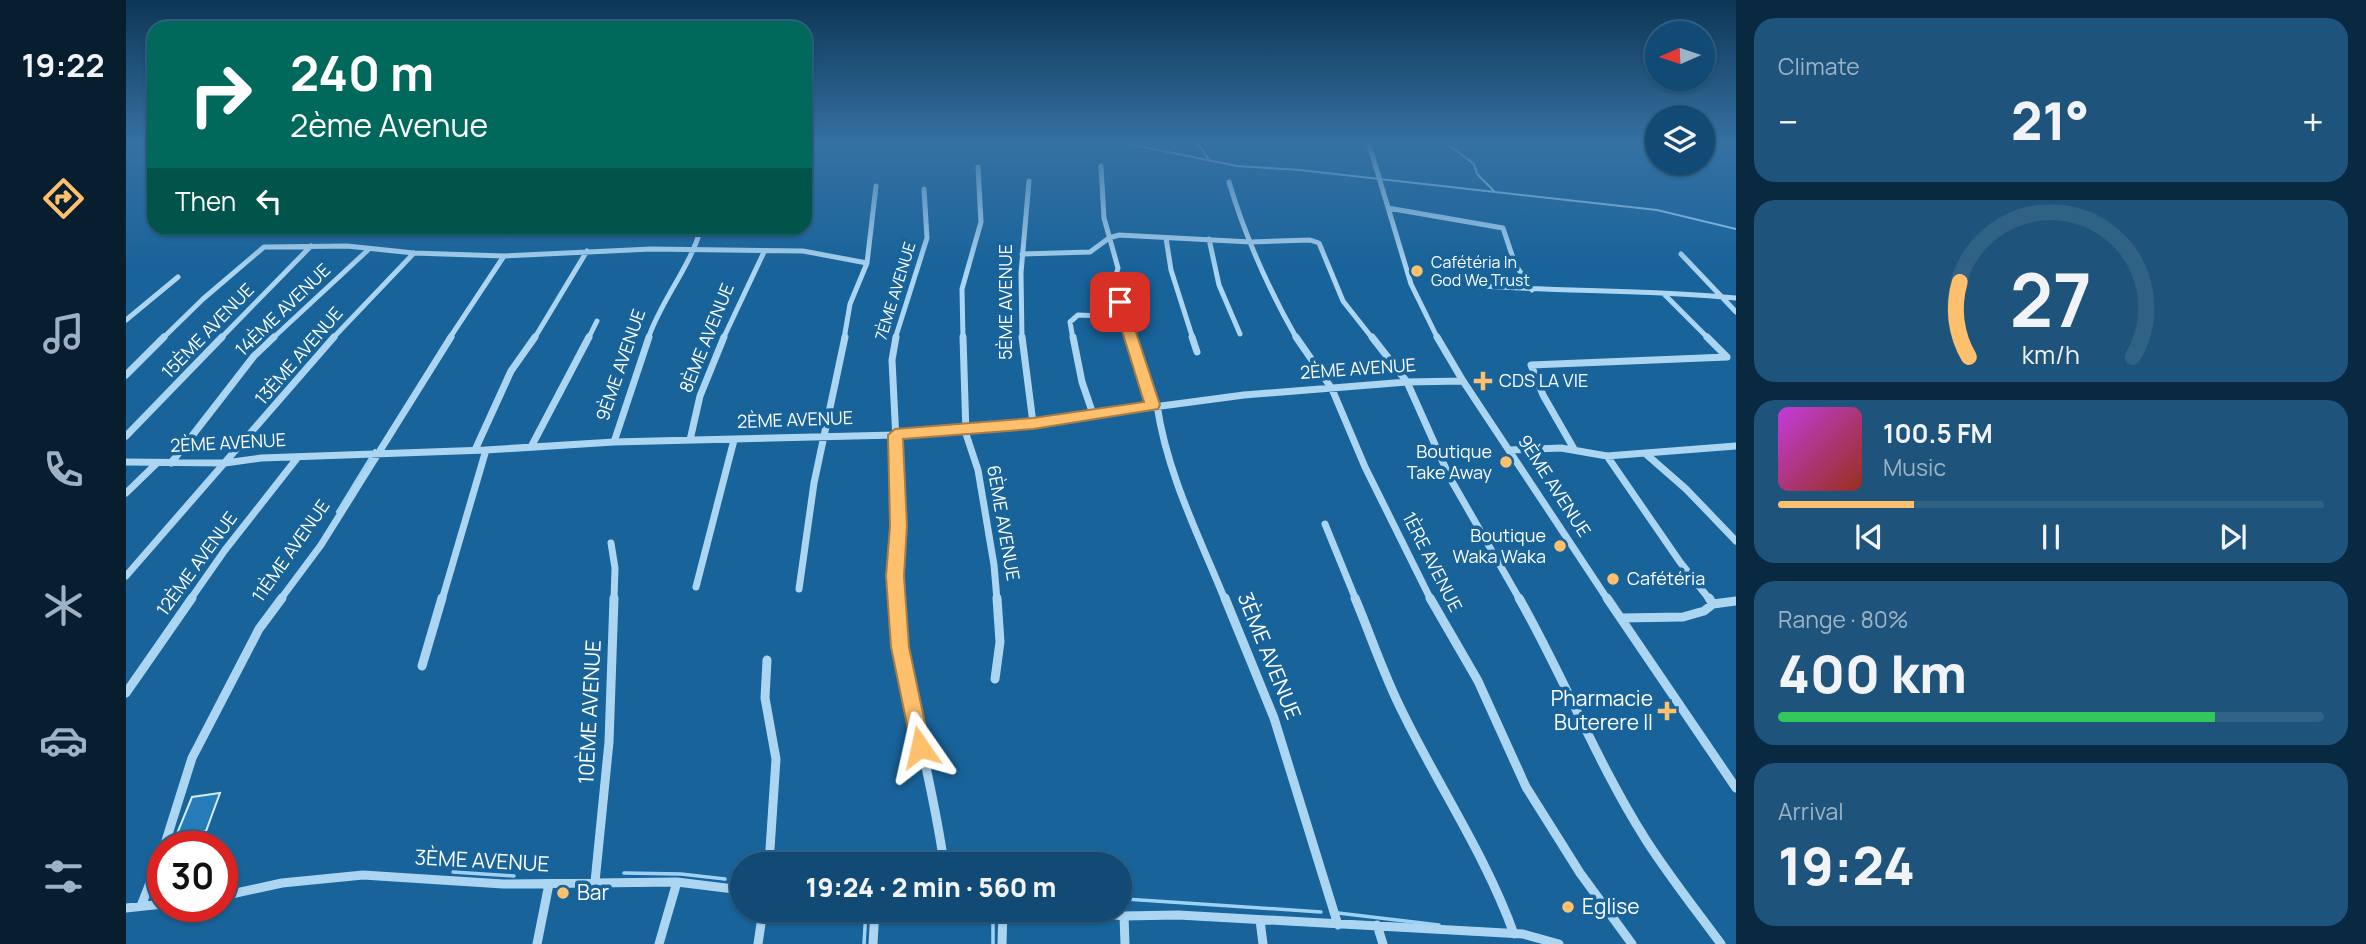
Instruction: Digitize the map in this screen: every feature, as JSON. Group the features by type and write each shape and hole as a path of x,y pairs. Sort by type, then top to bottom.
{"street":[{"name":"6ÈME AVENUE","path":"979,185 981,222 962,289 967,430 980,480 997,585 1000,642 995,679"},
{"name":"5ÈME AVENUE","path":"1029,185 1022,254 1020,334 1024,376 1033,423"},
{"name":"3ÈME AVENUE","path":"1102,185 1104,218 1118,268 1114,282 1155,405 1170,466 1274,718 1338,925"},
{"name":"1ÈRE AVENUE","path":"1230,185 1240,219 1283,315 1306,355 1332,389 1380,499 1436,609 1478,681 1526,787 1580,873 1632,944"},
{"name":"9ÈME AVENUE","path":"1382,185 1416,299 1463,381 1696,733 1736,788"},
{"path":"799,589 850,304 867,263 876,186"},
{"name":"7ÈME AVENUE","path":"895,435 892,360 894,343 927,239 924,190"},
{"path":"1388,208 1503,229 1515,264 1532,290"},
{"path":"1022,254 1090,252 1119,234 1166,239 1251,242 1310,240 1319,243 1343,301 1407,382 1450,478 1542,638 1578,716 1618,790 1662,865 1721,944"},
{"name":"9ÈME AVENUE","path":"614,442 655,319 695,251 699,235"},
{"path":"1166,239 1171,270 1197,352"},
{"path":"1209,239 1219,285 1240,334"},
{"path":"126,375 258,250 311,246 503,256 587,251 803,251 867,263"},
{"name":"15ÈME AVENUE","path":"126,436 311,246"},
{"name":"14ÈME AVENUE","path":"171,463 254,356 369,249"},
{"path":"475,450 511,371 542,328 587,251"},
{"name":"8ÈME AVENUE","path":"690,440 708,374 764,252"},
{"name":"13ÈME AVENUE","path":"126,576 319,353 414,253"},
{"path":"1681,254 1736,312"},
{"name":"11ÈME AVENUE","path":"168,831 192,758 262,623 321,545 418,387 503,256"},
{"path":"126,320 178,277"},
{"path":"1468,285 1532,290 1718,295 1736,298"},
{"path":"1574,449 1538,385 1531,365 1727,357 1664,294"},
{"path":"1093,414 1082,382 1070,322 1072,318 1084,315 1126,322"},
{"path":"531,447 543,416 580,358 597,321"},
{"name":"2ÈME AVENUE","path":"126,462 225,463 614,442 895,435 1033,423 1155,405 1407,382 1463,381"},
{"path":"895,435 899,526 895,576 900,647 920,747 937,810 942,852"},
{"path":"696,587 734,440"},
{"path":"1510,450 1574,449 1607,456 1736,446"},
{"path":"422,666 486,450"},
{"path":"1646,454 1686,489 1736,541"},
{"path":"1607,456 1680,562 1713,604"},
{"name":"12ÈME AVENUE","path":"126,693 225,550 298,457"},
{"path":"126,493 156,464"},
{"path":"1325,524 1402,712 1466,829 1521,938"},
{"name":"10ÈME AVENUE","path":"596,882 609,742 615,568 611,543"},
{"path":"1621,618 1682,617 1704,611 1713,604 1736,601"},
{"path":"767,660 765,698 776,758 770,852"},
{"name":"3ÈME AVENUE","path":"238,893 282,883 363,875 503,884 677,882 730,889"},
{"path":"659,944 677,882"},
{"path":"537,944 549,884"},
{"name":"11ÈME AVENUE","path":"141,906 147,890"},
{"path":"126,908 147,905"},
{"path":"1132,916 1178,915 1377,925 1559,944"},
{"path":"1260,920 1263,944"},
{"path":"758,944 761,922"},
{"path":"873,944 874,922"},
{"path":"1002,944 1003,922"},
{"path":"1124,922 1125,944"},
{"path":"1377,925 1383,944"}],"building":[{"path":"220,793 206,831 178,831 192,797"}],"waterway":[{"path":"1433,185 1495,192"},
{"path":"1488,185 1495,192"},
{"path":"1495,192 1657,210 1736,229"},
{"path":"337,512 375,450"},
{"path":"453,872 514,876"},
{"path":"624,873 681,874 725,879"},
{"path":"1132,899 1321,912"},
{"path":"1338,913 1439,925"},
{"path":"864,944 865,922"},
{"path":"993,922 993,944"}],"place":[{"name":"Cafétéria In God We Trust","path":"1417,271"},
{"name":"CDS LA VIE","path":"1483,381"},
{"name":"Boutique Take Away","path":"1506,462"},
{"name":"Boutique Waka Waka","path":"1560,546"},
{"name":"Cafétéria","path":"1613,579"},
{"name":"Pharmacie Buterere II","path":"1667,711"},
{"name":"Bar","path":"563,893"},
{"name":"Eglise","path":"1568,907"}],"route":[{"path":"920,747 900,647 895,576 899,526 895,435 1033,423 1152,405 1120,302"}]}
